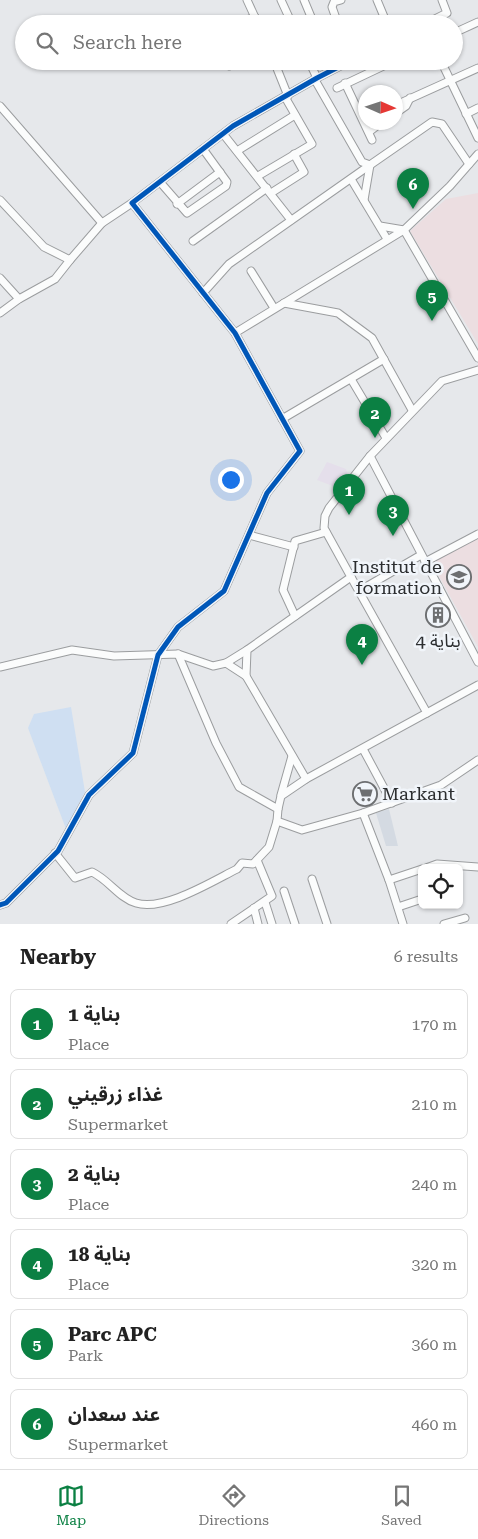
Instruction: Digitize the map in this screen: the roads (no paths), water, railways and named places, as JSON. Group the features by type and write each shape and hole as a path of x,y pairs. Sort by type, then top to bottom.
{"street":[{"path":"247,0 254,15"},
{"path":"281,0 288,15"},
{"path":"304,0 310,15"},
{"path":"335,15 332,4 341,0"},
{"path":"377,0 383,15"},
{"path":"442,0 447,13 443,15"},
{"path":"463,30 478,22"},
{"path":"403,102 478,68"},
{"path":"258,176 312,144 295,115 277,70"},
{"path":"312,70 362,162 370,165"},
{"path":"0,313 19,299 54,279 102,223 132,203 233,126 332,70"},
{"path":"337,88 374,70"},
{"path":"445,70 478,138"},
{"path":"346,83 358,106"},
{"path":"403,108 410,98"},
{"path":"0,106 102,223"},
{"path":"466,114 478,108"},
{"path":"237,151 295,115"},
{"path":"203,294 229,264 432,122 442,124 469,164"},
{"path":"372,130 369,132 372,140"},
{"path":"224,134 291,220"},
{"path":"160,182 177,204 187,213 226,186 227,182 203,149"},
{"path":"193,240 269,190 304,172 294,154"},
{"path":"235,333 404,230 450,186 478,154"},
{"path":"478,154 476,160 478,165"},
{"path":"364,200 370,165"},
{"path":"177,204 220,172"},
{"path":"351,179 387,239"},
{"path":"0,200 44,247 70,260"},
{"path":"0,904 6,903 55,854 89,795 132,753 158,655 178,627 224,591 267,493 300,451 235,333 132,203"},
{"path":"380,226 404,230"},
{"path":"404,230 478,358"},
{"path":"251,271 274,308"},
{"path":"0,278 19,299"},
{"path":"284,303 338,313 372,338 412,410"},
{"path":"282,419 384,359"},
{"path":"428,714 326,532 324,522 329,508 370,456 412,410 442,381 478,370"},
{"path":"351,379 386,438"},
{"path":"370,456 478,662"},
{"path":"295,616 283,590 294,547 297,539 326,532"},
{"path":"425,562 478,534"},
{"path":"249,535 294,547"},
{"path":"359,591 421,555"},
{"path":"0,667 72,650 114,656 178,654 213,666 226,663 351,578"},
{"path":"246,676 247,650"},
{"path":"178,654 216,743 239,787 278,809"},
{"path":"226,663 246,676 306,779"},
{"path":"281,796 306,779 478,685"},
{"path":"363,749 392,803"},
{"path":"55,854 76,878 92,872 104,878 125,898 136,904 159,903 190,893 237,869 242,863 253,864 269,847 292,756"},
{"path":"276,821 302,830 363,813 441,785 478,760"},
{"path":"363,813 389,880 403,924"},
{"path":"257,860 272,896"},
{"path":"463,866 478,867"},
{"path":"389,880 418,870"},
{"path":"312,879 327,924"},
{"path":"231,924 272,896 284,893 295,924"},
{"path":"398,907 418,900"},
{"path":"265,902 272,924"},
{"path":"254,908 258,924"},
{"path":"444,924 465,918"}],"place":[{"name":"عند سعدان","path":"413,209"},
{"name":"Parc APC","path":"432,321"},
{"name":"غذاء زرقيني","path":"375,438"},
{"name":"بناية 1","path":"349,515"},
{"name":"بناية 2","path":"393,536"},
{"name":"Institut de formation","path":"459,577"},
{"name":"بناية 4","path":"438,615"},
{"name":"بناية 18","path":"362,665"},
{"name":"Markant","path":"365,794"}]}
